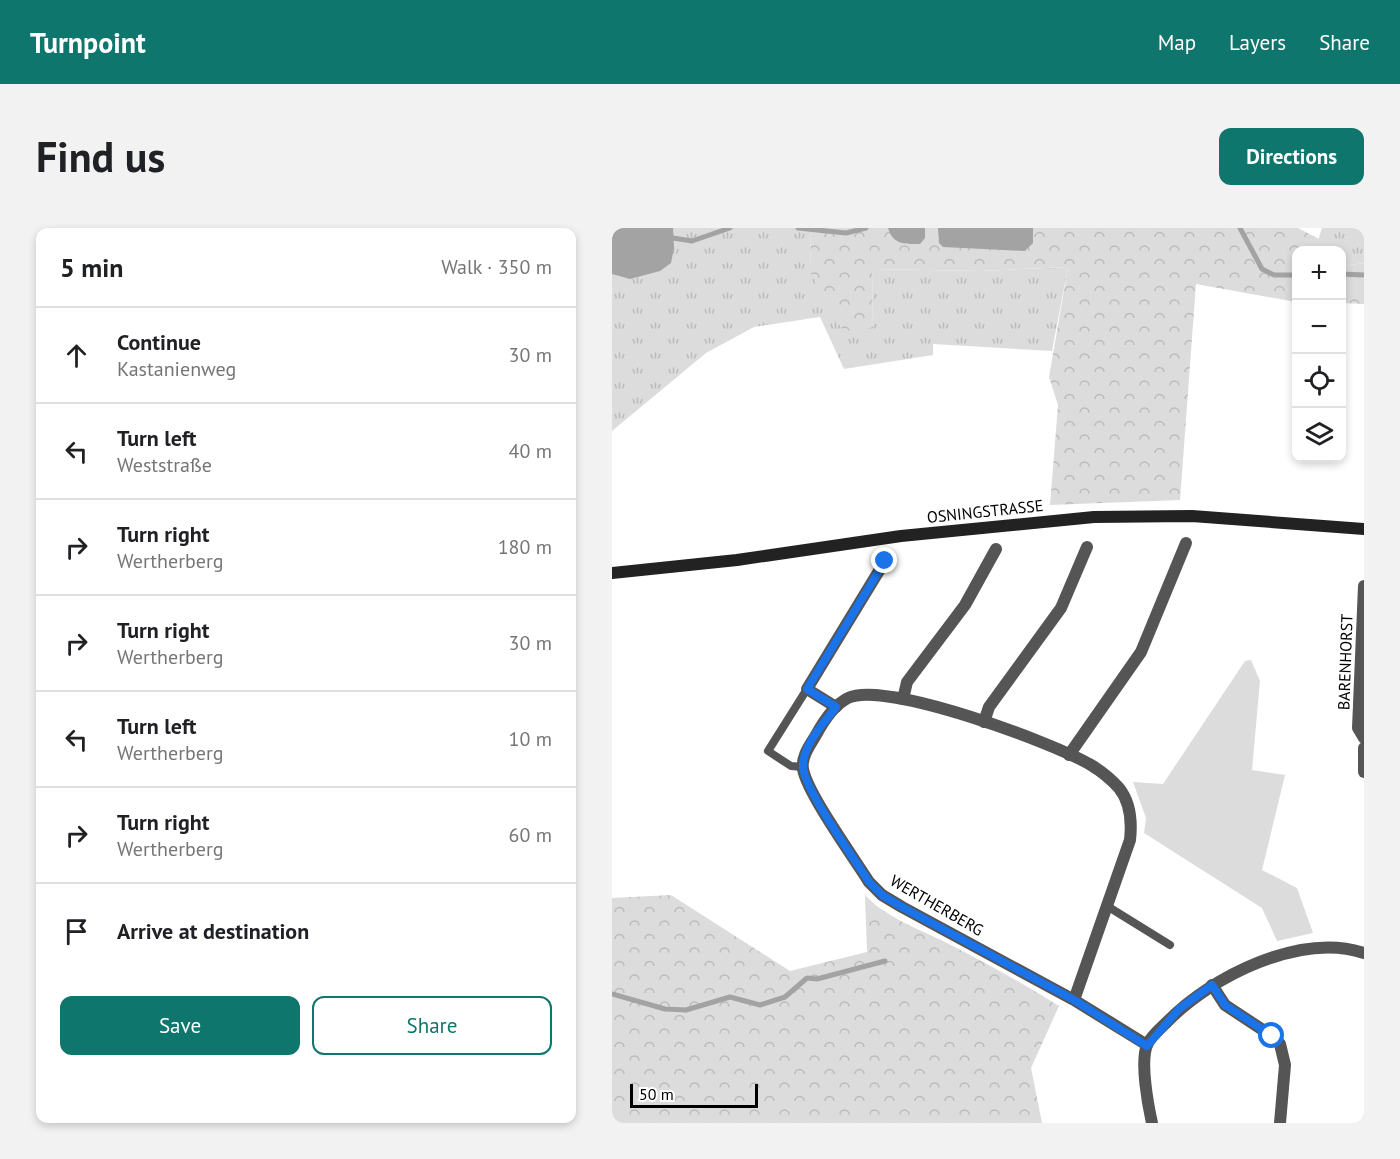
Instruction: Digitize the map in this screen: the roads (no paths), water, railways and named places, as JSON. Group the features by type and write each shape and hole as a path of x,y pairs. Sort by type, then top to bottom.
{"street":[{"name":"OSNINGSTRASSE","path":"612,573 737,560 901,536 1094,518 1192,516 1364,529"},
{"path":"1069,754 1141,652 1186,543"},
{"path":"984,722 990,707 1061,608 1087,547"},
{"path":"903,699 907,682 965,605 996,549"},
{"path":"836,707 807,689 885,561"},
{"name":"BARENHORST","path":"1364,586 1358,728 1364,738"},
{"path":"803,767 806,752 836,707 850,697 868,695 903,699 984,722 1069,754 1104,774 1126,801 1131,826 1130,840 1074,1000"},
{"path":"1364,748 1364,772"},
{"name":"WERTHERBERG","path":"803,767 811,789 869,882 882,895 1074,1000 1147,1046"},
{"path":"1152,1123 1145,1067 1147,1046 1179,1009 1212,985 1260,962 1305,949 1352,949 1364,952"},
{"path":"1212,985 1225,1005 1272,1036 1280,1044 1285,1065 1280,1123"}],"lane":[{"path":"803,767 791,766 768,751 807,689"},
{"path":"1107,906 1170,945"}],"waterway":[{"path":"673,238 692,241 730,228"},
{"path":"798,228 846,233 866,228"},
{"path":"1240,228 1262,269 1274,275 1292,275"},
{"path":"1346,274 1364,275"},
{"path":"612,994 665,1009 686,1010 730,997 760,1005 785,997 807,978 817,979 885,961"}]}
